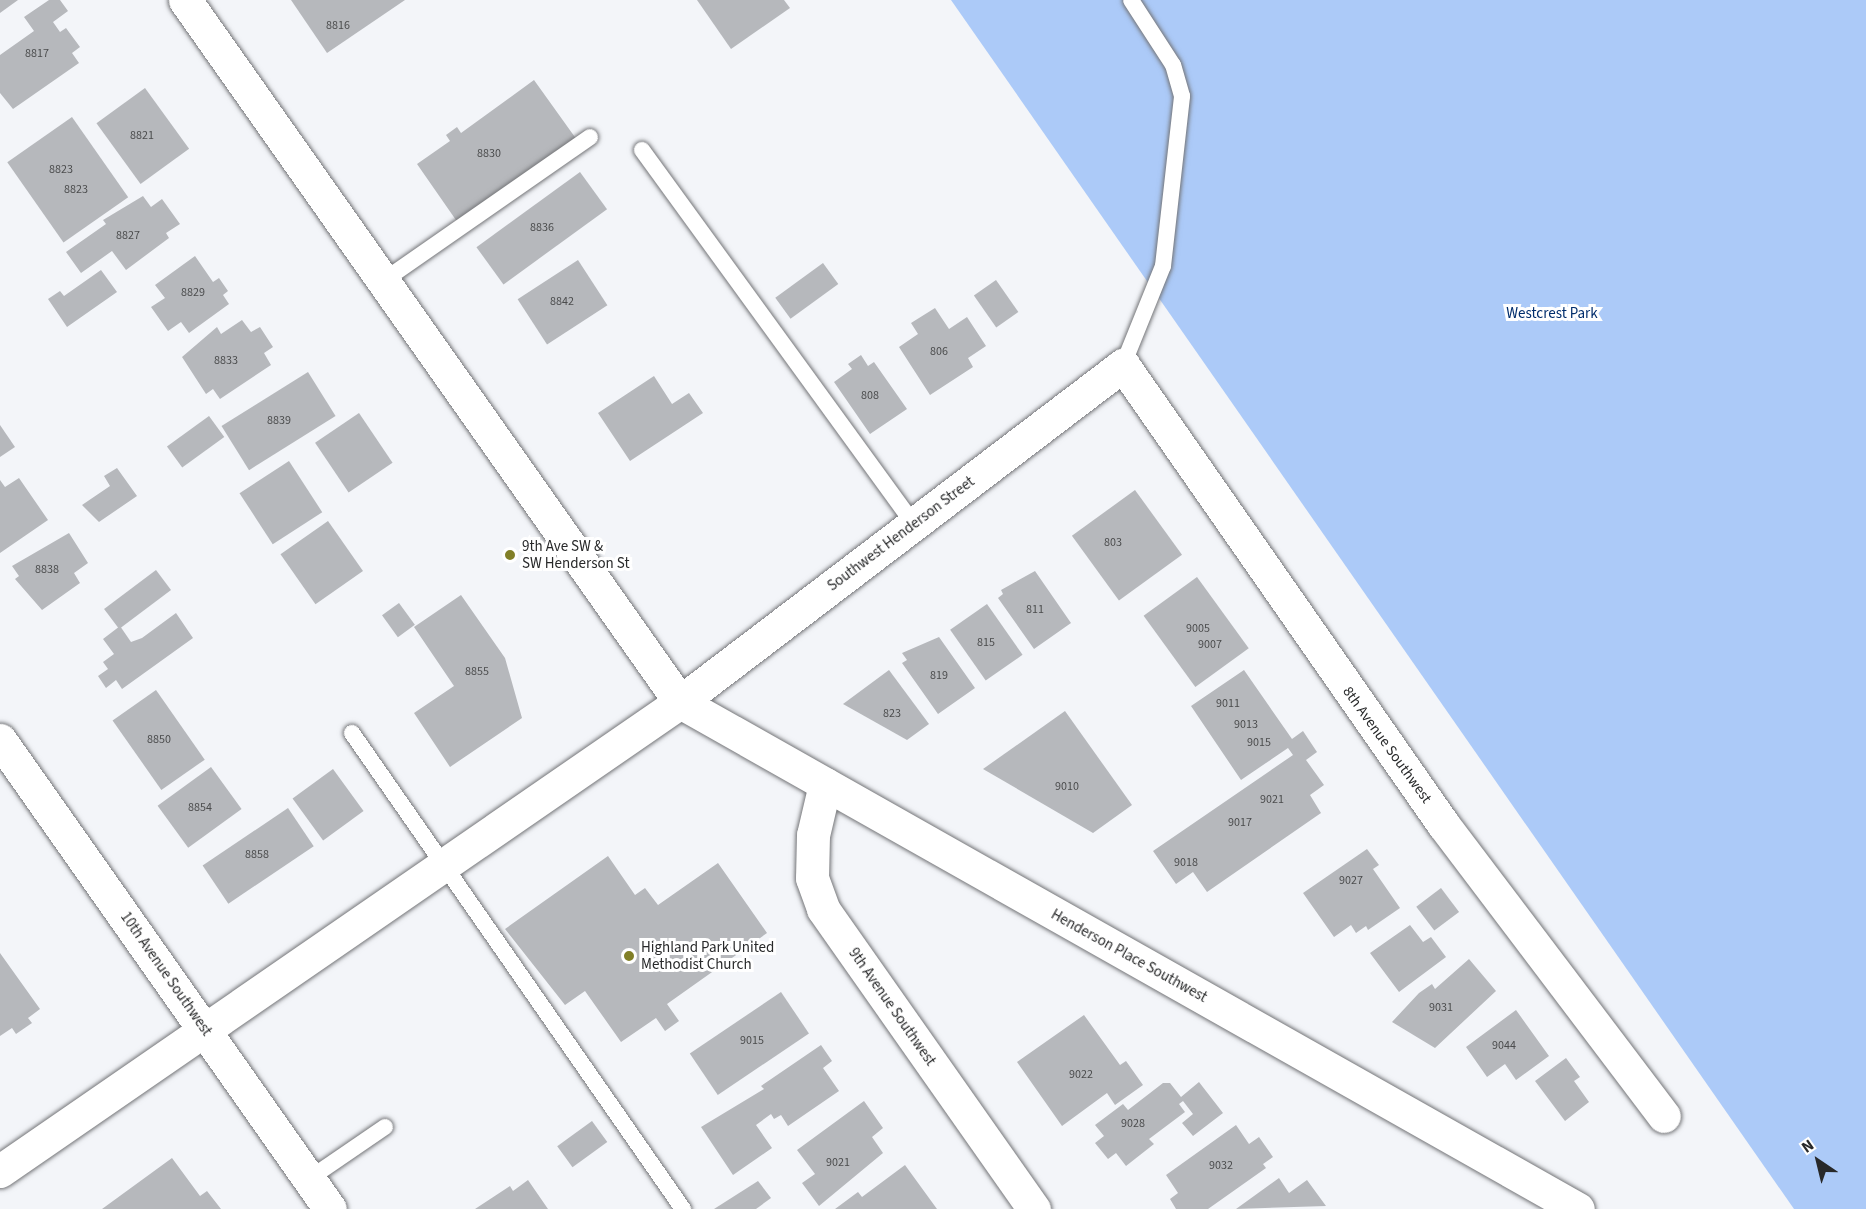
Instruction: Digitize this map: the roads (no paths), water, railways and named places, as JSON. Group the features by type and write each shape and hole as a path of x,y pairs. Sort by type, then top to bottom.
{"street":[{"path":"185,0 680,702"},
{"name":"Southwest Henderson Street","path":"0,1171 207,1031 680,702 1123,365"},
{"name":"8th Avenue Southwest","path":"1123,365 1443,824 1664,1116"},
{"name":"Henderson Place Southwest","path":"680,702 1578,1209"},
{"name":"10th Avenue Southwest","path":"0,740 207,1031 330,1209"},
{"name":"9th Avenue Southwest","path":"825,784 813,835 812,878 823,909 1034,1209"}],"lane":[{"path":"1123,365 1163,266 1182,96 1173,65 1131,0"},
{"path":"383,281 590,137"},
{"path":"642,150 914,524"},
{"path":"352,733 683,1209"},
{"path":"309,1179 385,1127"}],"place":[{"name":"9th Ave SW & SW Henderson St","path":"510,555"},
{"name":"Highland Park United Methodist Church","path":"629,956"}],"park label":[{"name":"Westcrest Park","path":"1552,314"}]}
